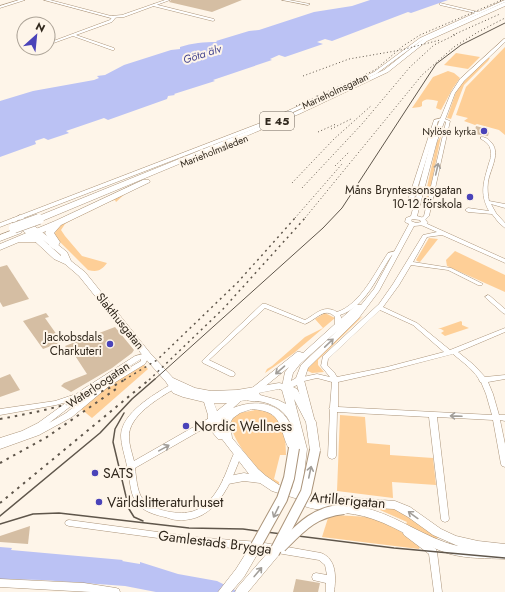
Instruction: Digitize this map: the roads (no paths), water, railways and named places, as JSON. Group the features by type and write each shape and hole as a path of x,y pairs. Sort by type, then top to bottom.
{"highway":[{"name":"Marieholmsleden","path":"0,234 16,224 41,220 160,174 275,126 379,78 398,67 426,43 505,5"},
{"name":"Marieholmsleden","path":"41,220 305,109 386,71 425,40 505,5"},
{"path":"0,247 58,223 149,181 160,174"},
{"path":"54,246 55,242 50,233 58,223"},
{"name":"Marieholmsleden","path":"0,238 16,224"},
{"path":"13,241 28,239 39,240"}],"main road":[{"name":"Slakthusgatan","path":"16,224 34,232 54,246 64,254 68,262"},
{"name":"Slakthusgatan","path":"34,232 39,240 57,256 68,262 92,286 176,390 186,395 207,400 220,401 274,392 286,387"},
{"name":"Slakthusgatan","path":"171,384 196,392 224,394 279,386 286,387"},
{"path":"286,387 298,432 298,449 302,461 297,493 302,500"},
{"path":"242,592 274,553 306,492 315,450 311,422 294,391 286,387"},
{"path":"196,392 207,400"},
{"name":"Slakthusgatan","path":"239,398 263,399 274,402 288,411 294,420"},
{"path":"218,416 239,398"},
{"name":"Artillerigatan","path":"207,400 218,416 213,427 222,437 227,438 254,472 276,488 314,499 395,505 403,508 436,531 452,540 464,544 505,549"},
{"path":"227,438 225,423 232,413 246,406 258,406 271,410 281,417 288,428 291,443 298,449"},
{"path":"224,592 240,573 270,524 282,499 298,449"},
{"path":"228,480 244,477 262,479"},
{"name":"Artillerigatan","path":"302,500 316,506 364,512 378,516 435,548 460,552 505,554"},
{"name":"Artillerigatan","path":"274,553 310,519 327,511 344,509"}],"street":[{"path":"0,7 23,0"},
{"path":"46,0 114,17 123,16 168,0"},
{"path":"284,0 308,4"},
{"name":"Marieholmsgatan","path":"0,225 16,224 280,116 375,73 417,41 505,1"},
{"path":"441,4 477,13"},
{"path":"154,5 213,20"},
{"path":"56,41 111,21 114,17"},
{"path":"74,34 113,49"},
{"path":"414,217 436,135 458,84 505,40"},
{"path":"311,422 308,404 300,380 307,363 355,317 377,290 412,224 423,221 426,216 448,121 442,119 436,120 411,200 418,203"},
{"path":"436,135 445,133"},
{"path":"483,138 494,144 498,153 497,160 488,176 485,188 487,202 492,213 505,226"},
{"path":"422,190 423,193 420,212 423,221"},
{"path":"487,202 505,206"},
{"path":"468,210 492,213"},
{"path":"412,224 408,222 408,219 414,217 443,233 505,261"},
{"path":"332,456 335,380 332,374 324,366 324,360 379,307 410,263 425,236 443,233"},
{"path":"336,314 345,312 359,299 390,254 396,253"},
{"path":"410,263 449,269 480,284"},
{"path":"368,288 377,290"},
{"path":"488,297 505,312"},
{"path":"370,298 316,344 291,369 286,380 286,387 300,380 316,376 335,380 387,369 451,352 505,330"},
{"path":"232,374 205,361 264,305 305,322 322,311 330,311 336,314 339,320 338,325"},
{"path":"379,307 415,324 451,352 482,380 486,385 505,464"},
{"path":"254,390 302,352 316,344"},
{"name":"Waterloogatan","path":"0,441 25,433 41,425 79,396 137,358 147,355"},
{"name":"Waterloogatan","path":"0,446 36,433 69,415 107,384 143,362 147,355"},
{"path":"482,380 505,377"},
{"path":"171,384 134,415 126,426 125,436 130,467 138,498 146,507 177,517 191,517 216,500 228,480 238,453"},
{"path":"0,412 56,403 79,396"},
{"path":"333,409 433,416 505,418"},
{"path":"130,467 218,416"},
{"path":"433,416 445,519"},
{"name":"Gamlestads Brygga","path":"69,523 193,541 259,546 321,557 328,562 331,580 330,592"},
{"name":"Artillerigatan","path":"435,548 442,542 472,548 505,549"},
{"path":"435,548 438,592"},
{"path":"316,577 331,580"},
{"path":"0,583 84,587 116,592"}],"water":[{"name":"Göta älv","path":"370,0 448,0 411,13 408,12 332,41 325,39 317,42 323,44 285,57 279,55 270,59 272,60 174,94 175,95 168,96 167,99 108,120 104,118 66,131 69,133 48,140 44,138 35,141 36,144 0,157 0,101 33,91 94,80 99,78 97,76 105,75 124,65 171,50 180,49 180,47 198,43 217,42 216,41 249,31 259,30 314,12 352,6"},
{"path":"0,547 12,548 11,550 123,560 122,561 140,564 140,562 178,574 217,581 239,592 156,592 125,586 42,580 0,579"}],"tram line":[{"path":"154,380 323,228 342,208 436,64 461,45 505,23"},
{"path":"0,516 100,433 132,399 155,379"},
{"path":"124,413 115,429 113,442 129,509 134,517 143,521"},
{"path":"0,524 33,514 59,513 189,528 243,529 394,548 505,558"}],"railway":[{"path":"398,51 420,35 502,0"},
{"path":"453,35 500,14"},
{"path":"305,218 422,75 454,47 505,18"},
{"path":"302,188 362,124 410,67 434,45 457,34"},
{"path":"398,51 440,40"},
{"path":"296,106 375,70 398,51"},
{"path":"303,76 349,59 398,51"},
{"path":"292,183 334,139 372,105"},
{"path":"331,129 351,119"},
{"path":"318,132 336,124"},
{"path":"335,166 349,152"},
{"path":"295,218 342,164"},
{"path":"124,380 157,360 238,282 296,217"},
{"path":"149,380 223,309 306,217"},
{"path":"0,419 33,413 81,400 126,379"},
{"path":"0,503 150,379"},
{"path":"0,463 47,437 116,389"}],"place":[{"name":"Nylöse kyrka","path":"484,131"},
{"name":"Måns Bryntessonsgatan 10-12 förskola","path":"470,197"},
{"name":"Jackobsdals Charkuteri","path":"110,344"},
{"name":"Nordic Wellness","path":"186,426"},
{"name":"SATS","path":"95,473"},
{"name":"Världslitteraturhuset","path":"99,502"}]}
